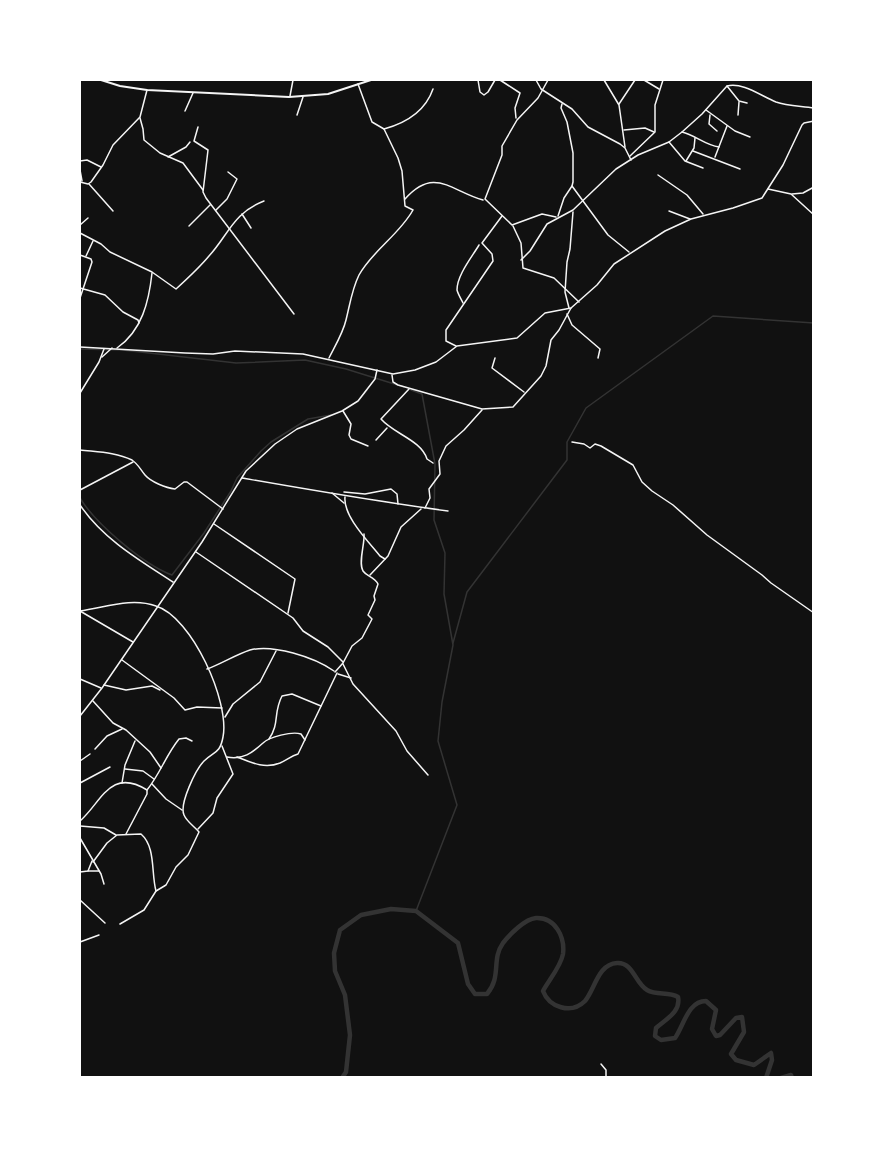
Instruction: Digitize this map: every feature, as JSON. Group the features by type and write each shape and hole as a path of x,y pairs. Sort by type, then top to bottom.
{"main road":[{"path":"100,80 147,90 289,97 327,94 371,80"}],"street":[{"path":"289,97 293,80"},
{"path":"478,80 480,92 484,95 495,80"},
{"path":"500,80 520,94 515,108 517,120"},
{"path":"536,80 541,89 575,112 590,128 615,140 625,148"},
{"path":"485,200 502,155 502,146 517,120 538,98 548,80"},
{"path":"604,80 619,105 625,148 631,160"},
{"path":"619,105 635,80"},
{"path":"644,80 659,89"},
{"path":"629,157 655,132 654,110 663,80"},
{"path":"328,359 346,322 349,304 359,275 414,210 405,206 402,171 398,158 384,129 372,122 358,84"},
{"path":"521,260 535,245 543,227 573,210 612,173 631,160 656,146 669,142 706,110 727,86 732,85 761,93 779,103 813,108"},
{"path":"727,86 739,101 747,103"},
{"path":"384,129 399,126 426,106 433,89"},
{"path":"147,90 140,117 144,140 167,157 183,163 204,190 210,205 294,314"},
{"path":"185,111 194,93"},
{"path":"297,115 303,96"},
{"path":"738,115 739,101"},
{"path":"557,217 565,195 572,186 573,153 567,122 561,108 562,103"},
{"path":"706,110 728,126 750,137"},
{"path":"710,114 709,124 717,132"},
{"path":"88,184 101,168 113,145 140,117"},
{"path":"393,374 393,382 482,409 496,410 513,407 524,392 541,376 546,366 549,344 570,309 597,285 614,264 629,252 691,219 762,198 787,158 802,125 813,121"},
{"path":"714,158 728,126"},
{"path":"198,127 194,141 208,150 204,190"},
{"path":"623,130 645,128 655,132"},
{"path":"682,132 709,145 719,147"},
{"path":"685,161 693,151 695,137"},
{"path":"167,157 186,147 190,142"},
{"path":"669,142 685,161 703,168"},
{"path":"693,151 740,170"},
{"path":"80,161 87,160 101,168"},
{"path":"80,170 82,174 80,182 88,184 114,211"},
{"path":"216,210 227,199 237,179 228,172"},
{"path":"658,176 687,195 703,215"},
{"path":"405,200 413,190 430,182 444,183 485,200 512,225 521,243 523,268 551,276 567,288 579,302"},
{"path":"572,186 608,235 629,252"},
{"path":"768,189 792,194 803,193 813,187"},
{"path":"792,194 813,215"},
{"path":"80,233 110,252 152,272 176,289 209,256 229,227 247,208 264,201"},
{"path":"189,226 210,205"},
{"path":"570,309 566,292 573,210"},
{"path":"669,211 691,219"},
{"path":"242,214 251,228"},
{"path":"512,225 542,214 557,217"},
{"path":"502,216 482,243 492,254 493,261 446,331 447,343 457,346 517,338 545,313 570,309"},
{"path":"80,225 88,218"},
{"path":"86,257 93,240"},
{"path":"464,305 458,293 458,287 479,245"},
{"path":"80,255 92,259 80,298"},
{"path":"117,348 127,340 139,324 150,290 152,272"},
{"path":"80,288 105,295 121,311 138,320 139,324"},
{"path":"567,314 572,325 600,349 598,358"},
{"path":"80,347 194,354 235,351 303,354 393,374 415,370 436,362 457,346"},
{"path":"80,393 101,357 103,348"},
{"path":"101,357 112,348"},
{"path":"495,358 492,368 524,392"},
{"path":"80,716 122,660 214,524 241,478 260,457 289,434 302,426 342,411 364,396 375,379 377,370"},
{"path":"410,388 381,417 381,420 388,427 418,444 427,459 433,463"},
{"path":"425,508 430,498 429,489 440,474 439,461 444,450 482,409"},
{"path":"342,411 351,424 349,435 351,439 368,446"},
{"path":"376,440 388,427"},
{"path":"572,442 584,444 590,448 595,444 601,446 633,465 642,482 652,491 673,505 694,525 771,584 813,613"},
{"path":"80,450 117,455 134,462 145,475 173,489 187,482 223,509"},
{"path":"80,490 134,462"},
{"path":"241,478 398,505 448,511"},
{"path":"344,492 364,494 392,489 397,494 398,505"},
{"path":"331,492 344,503 349,515 377,554 385,559"},
{"path":"344,503 345,496"},
{"path":"80,505 117,545 141,563 174,582"},
{"path":"370,575 385,559 401,527 422,508"},
{"path":"214,524 295,579 288,614"},
{"path":"226,756 270,766 298,754 336,672 352,646 362,638 372,618 368,615 378,587 375,578 364,573 362,566 364,534"},
{"path":"195,551 288,614 297,621 303,631 328,647 343,663 358,690 396,731 407,751 428,774"},
{"path":"80,611 120,603 158,606 176,617 198,650 220,695 224,718 221,745 216,753 204,761 199,768 186,792 183,811"},
{"path":"80,611 134,642"},
{"path":"207,669 250,650 277,650 295,653 351,678"},
{"path":"224,718 233,704 260,682 277,650"},
{"path":"122,660 186,710 197,707 222,708"},
{"path":"80,679 102,688"},
{"path":"104,685 126,690 150,686 163,690"},
{"path":"237,758 255,751 268,740 276,727 278,705 282,696 292,694 321,706"},
{"path":"92,701 112,722 123,728 155,758 161,768"},
{"path":"95,748 107,736 123,728"},
{"path":"268,740 293,732 302,735 310,732"},
{"path":"302,735 305,742"},
{"path":"126,834 147,790 179,739 186,738 192,741"},
{"path":"121,783 135,740"},
{"path":"197,830 213,813 217,798 233,774 221,745"},
{"path":"80,761 90,754"},
{"path":"80,783 110,767"},
{"path":"124,769 145,772 154,780"},
{"path":"80,821 88,815 95,802 110,787 121,783 147,790"},
{"path":"120,924 144,909 156,891 166,885 176,867 186,858 198,834 183,811 166,799 152,784"},
{"path":"80,826 104,828 117,835"},
{"path":"88,871 107,843 117,835 141,834 147,841 156,891"},
{"path":"80,838 104,884"},
{"path":"80,872 99,871"},
{"path":"80,900 105,923"},
{"path":"80,942 99,934"},
{"path":"601,1064 606,1070 606,1077"}],"waterway":[{"path":"453,643 467,592 567,460 567,442 586,408 713,316 814,323"},
{"path":"80,349 123,350 236,363 305,360 346,369 404,387"},
{"path":"359,400 367,390"},
{"path":"411,390 422,394 435,464 434,520 445,553 444,594 453,645 442,702 438,741 457,805 416,911"},
{"path":"80,498 108,531 121,542 148,562 172,575 204,533 237,478 261,451 271,442 308,419 331,415"},
{"path":"342,1078 346,1072 350,1035 345,995 335,971 334,953 340,930 361,915 391,909 416,911 458,943 468,984 475,994 487,994 492,987 499,949 514,931 532,919 549,921 561,935 563,948 560,963 543,991 555,1005 567,1008 579,1005 585,1001 605,968 611,964 622,964 630,969 647,990 678,997 675,1011 656,1028 655,1036 661,1040 675,1038 691,1009 700,1002 706,1001 716,1010 712,1029 716,1036 720,1035 736,1018 742,1017 744,1032 731,1054 736,1060 754,1065 771,1053 772,1060 766,1078"},
{"path":"781,1078 791,1075 792,1078"}]}
